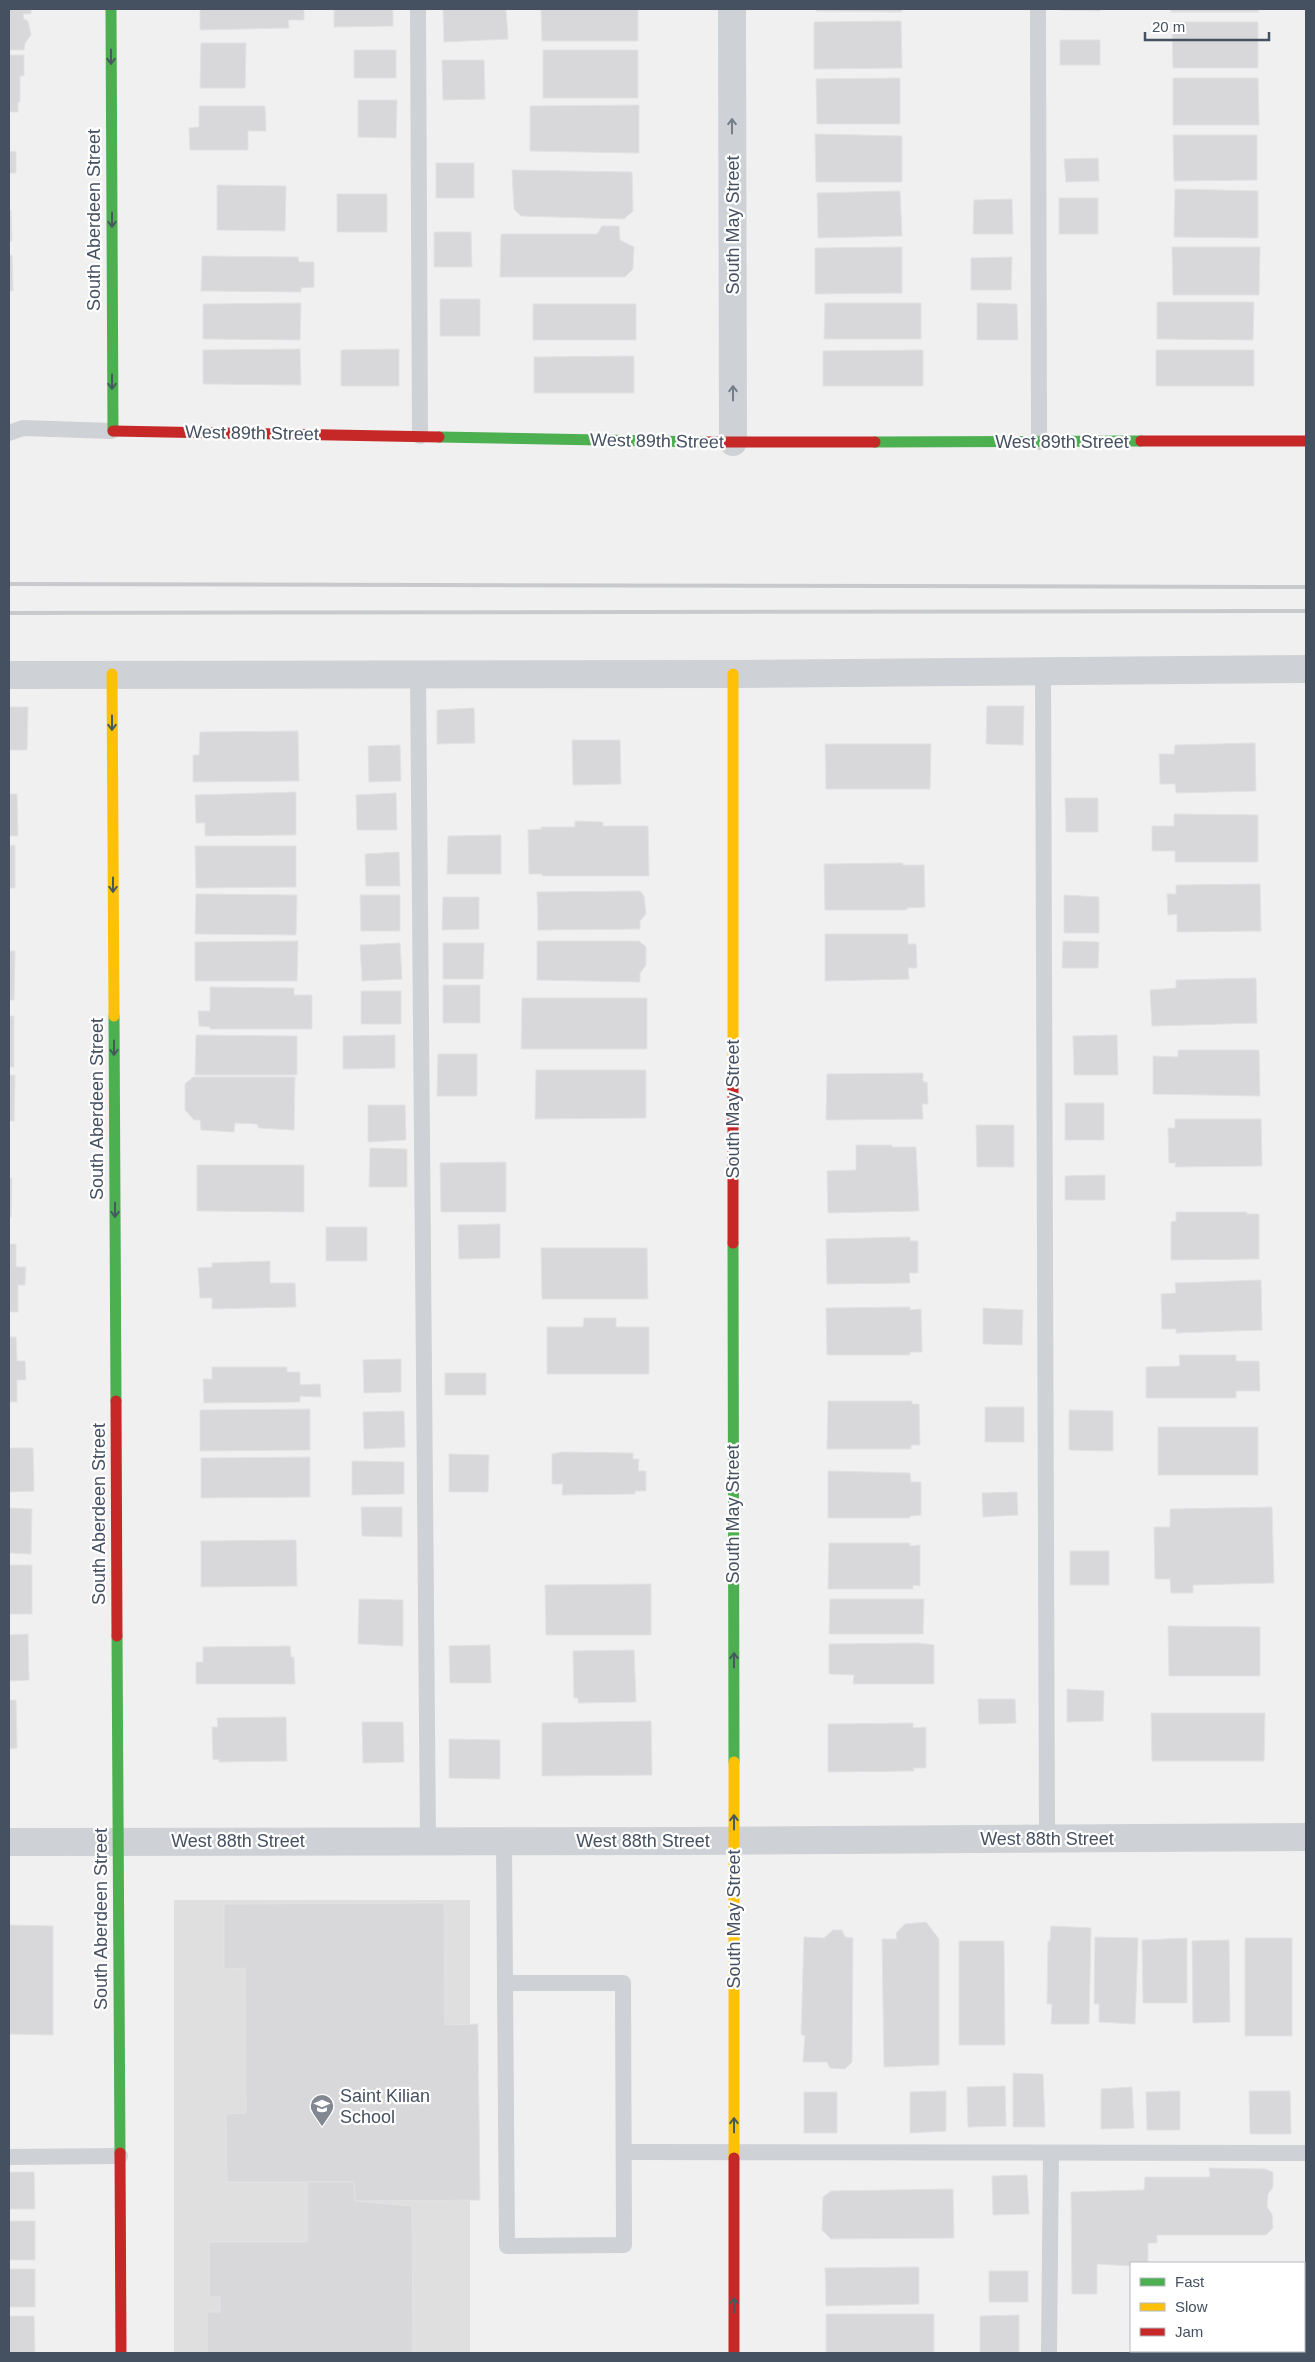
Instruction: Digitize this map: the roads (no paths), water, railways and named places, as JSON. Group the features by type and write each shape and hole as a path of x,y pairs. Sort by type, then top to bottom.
{"street":[{"name":"South Aberdeen Street","path":"111,9 112,431"},
{"name":"South May Street","path":"732,9 733,442"},
{"name":"West 89th Street","path":"112,431 733,442 1306,441"},
{"path":"9,675 733,674 1306,670"},
{"name":"South Aberdeen Street","path":"112,674 121,2353"},
{"name":"South May Street","path":"733,674 734,2353"},
{"name":"West 88th Street","path":"9,1842 504,1842 1306,1837"}],"lane":[{"path":"418,9 420,436"},
{"path":"1038,9 1038,442"},
{"name":"West 89th Street","path":"9,433 23,428 112,431"},
{"path":"1043,672 1047,1839"},
{"path":"418,674 428,1842"},
{"path":"504,1842 505,1983 507,2246 624,2245 623,1982 505,1983"},
{"path":"624,2152 1306,2152"},
{"path":"1049,2353 1051,2153"},
{"path":"9,2157 120,2156"}],"railway":[{"path":"9,584 1306,587"},
{"path":"9,613 1306,611"}],"place":[{"name":"Saint Kilian School","path":"322,2127"}]}
